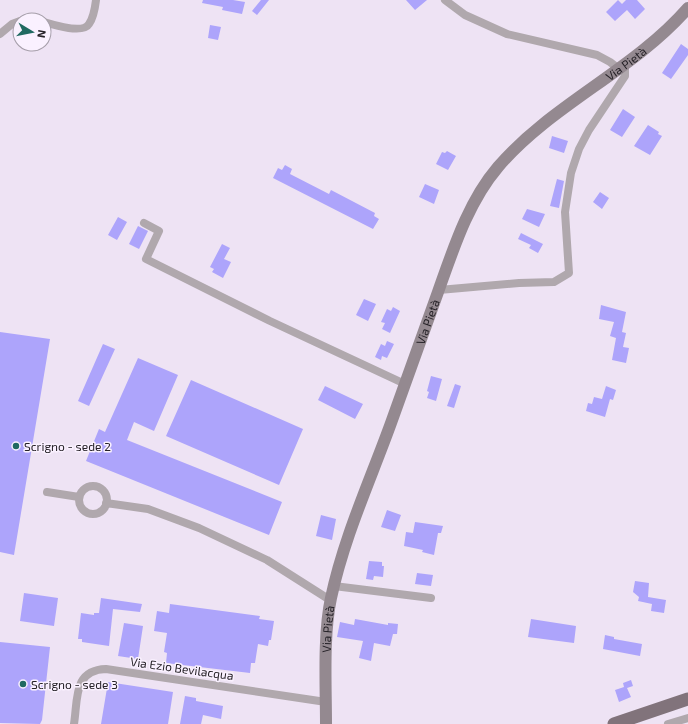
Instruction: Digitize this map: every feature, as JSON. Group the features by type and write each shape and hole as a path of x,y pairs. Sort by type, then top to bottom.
{"main road":[{"path":"614,724 688,700"}],"street":[{"path":"52,24 70,28 84,29 88,26 92,19 96,0"},
{"path":"439,290 519,282 554,282 569,274 565,212 571,173 579,149 589,130 625,76 622,67 597,55 507,34 465,15 445,0"},
{"name":"Via Pietà","path":"326,724 330,600 347,538 368,488 439,290 472,206 482,187 498,167 539,127 622,67 653,42 688,8"},
{"path":"0,34 12,24"},
{"path":"144,223 159,231 146,259 270,321 405,384"},
{"path":"88,487 96,487 105,494 106,503 99,513 90,514 82,510 79,497 88,487"},
{"path":"47,492 79,497"},
{"path":"106,503 148,510 170,516 198,528 267,560 330,600"},
{"path":"334,586 431,598"},
{"name":"Via Ezio Bevilacqua","path":"74,724 80,682 86,674 95,670 106,669 326,702"},
{"path":"668,724 680,722 688,718"}],"building":[{"path":"203,0 233,0 245,2 242,14 222,10 223,7 202,3"},
{"path":"261,0 269,0 257,15 252,11"},
{"path":"406,0 427,0 415,10"},
{"path":"618,0 622,4 626,0 637,0 645,9 635,19 627,10 615,21 606,12"},
{"path":"210,25 221,27 218,40 208,38"},
{"path":"681,44 688,49 688,55 671,79 662,73"},
{"path":"623,109 635,117 622,137 610,130"},
{"path":"648,125 659,132 658,134 662,136 650,155 634,146"},
{"path":"552,136 568,141 564,153 549,148"},
{"path":"447,151 456,156 448,170 436,164 442,152 445,153"},
{"path":"285,165 292,169 290,174 329,194 331,190 375,213 374,216 379,219 373,229 273,178 278,168 282,170"},
{"path":"557,179 564,181 559,208 550,206"},
{"path":"425,184 439,190 434,204 419,197"},
{"path":"600,192 609,198 602,209 593,202"},
{"path":"527,209 545,214 539,227 522,219"},
{"path":"118,217 127,222 117,240 108,235"},
{"path":"138,226 148,231 139,249 129,244"},
{"path":"521,233 543,244 538,253 529,248 531,245 518,239"},
{"path":"222,244 230,248 224,259 231,262 223,278 212,272 214,269 210,267"},
{"path":"364,299 376,304 368,321 356,315"},
{"path":"601,305 626,312 622,332 626,333 623,347 629,348 626,363 612,360 616,338 610,336 614,322 599,319"},
{"path":"393,307 400,311 390,333 382,329 385,323 381,322 387,309 391,311"},
{"name":"Scrigno - sede 2","path":"0,332 50,339 14,555 0,552"},
{"path":"387,341 394,344 387,358 382,356 381,360 375,357 381,344 385,346"},
{"path":"103,344 115,349 89,406 78,401"},
{"path":"138,358 178,375 154,431 134,422 127,440 282,502 269,535 86,461 99,429 105,432"},
{"path":"431,376 442,379 436,401 427,398 429,392 427,391"},
{"path":"191,380 303,429 279,485 166,436"},
{"path":"455,384 461,386 454,408 447,406"},
{"path":"325,386 363,404 355,419 318,400"},
{"path":"606,386 616,390 613,400 610,399 605,417 586,411 588,403 592,404 594,397 602,399"},
{"path":"387,510 401,515 395,531 381,527"},
{"path":"321,515 336,519 332,540 316,536"},
{"path":"415,522 443,526 441,533 438,533 434,555 422,552 423,550 404,546 406,532 413,533"},
{"path":"369,561 382,562 382,566 384,566 383,577 374,576 373,580 366,579"},
{"path":"417,573 433,575 431,586 415,584"},
{"path":"635,581 649,583 648,597 666,600 664,613 651,611 652,604 638,601 639,597 633,592"},
{"path":"24,593 58,598 54,626 20,621"},
{"path":"101,598 142,604 140,612 113,609 109,646 82,642 82,639 78,639 81,613 94,615 94,613 99,613"},
{"path":"170,604 260,616 259,619 274,621 271,640 269,640 268,646 258,644 255,663 251,663 250,673 166,663 167,653 164,652 167,633 154,631 157,611 169,613"},
{"path":"355,619 388,625 388,623 398,624 397,634 393,634 390,646 374,643 371,661 359,658 363,641 337,637 340,622 354,625"},
{"path":"531,619 576,626 574,643 528,637"},
{"path":"124,623 143,626 138,659 118,656"},
{"path":"605,635 614,637 614,639 642,644 640,656 603,649"},
{"name":"Scrigno - sede 3","path":"0,642 50,647 42,720 40,724 0,723"},
{"path":"631,680 633,686 627,688 631,697 619,702 615,690 624,687 623,683"},
{"path":"108,682 173,692 168,724 101,724"},
{"path":"185,696 196,698 196,701 223,706 221,719 203,715 201,724 180,724"}],"place":[{"name":"Scrigno - sede 2","path":"16,446"},
{"name":"Scrigno - sede 3","path":"23,684"}]}
